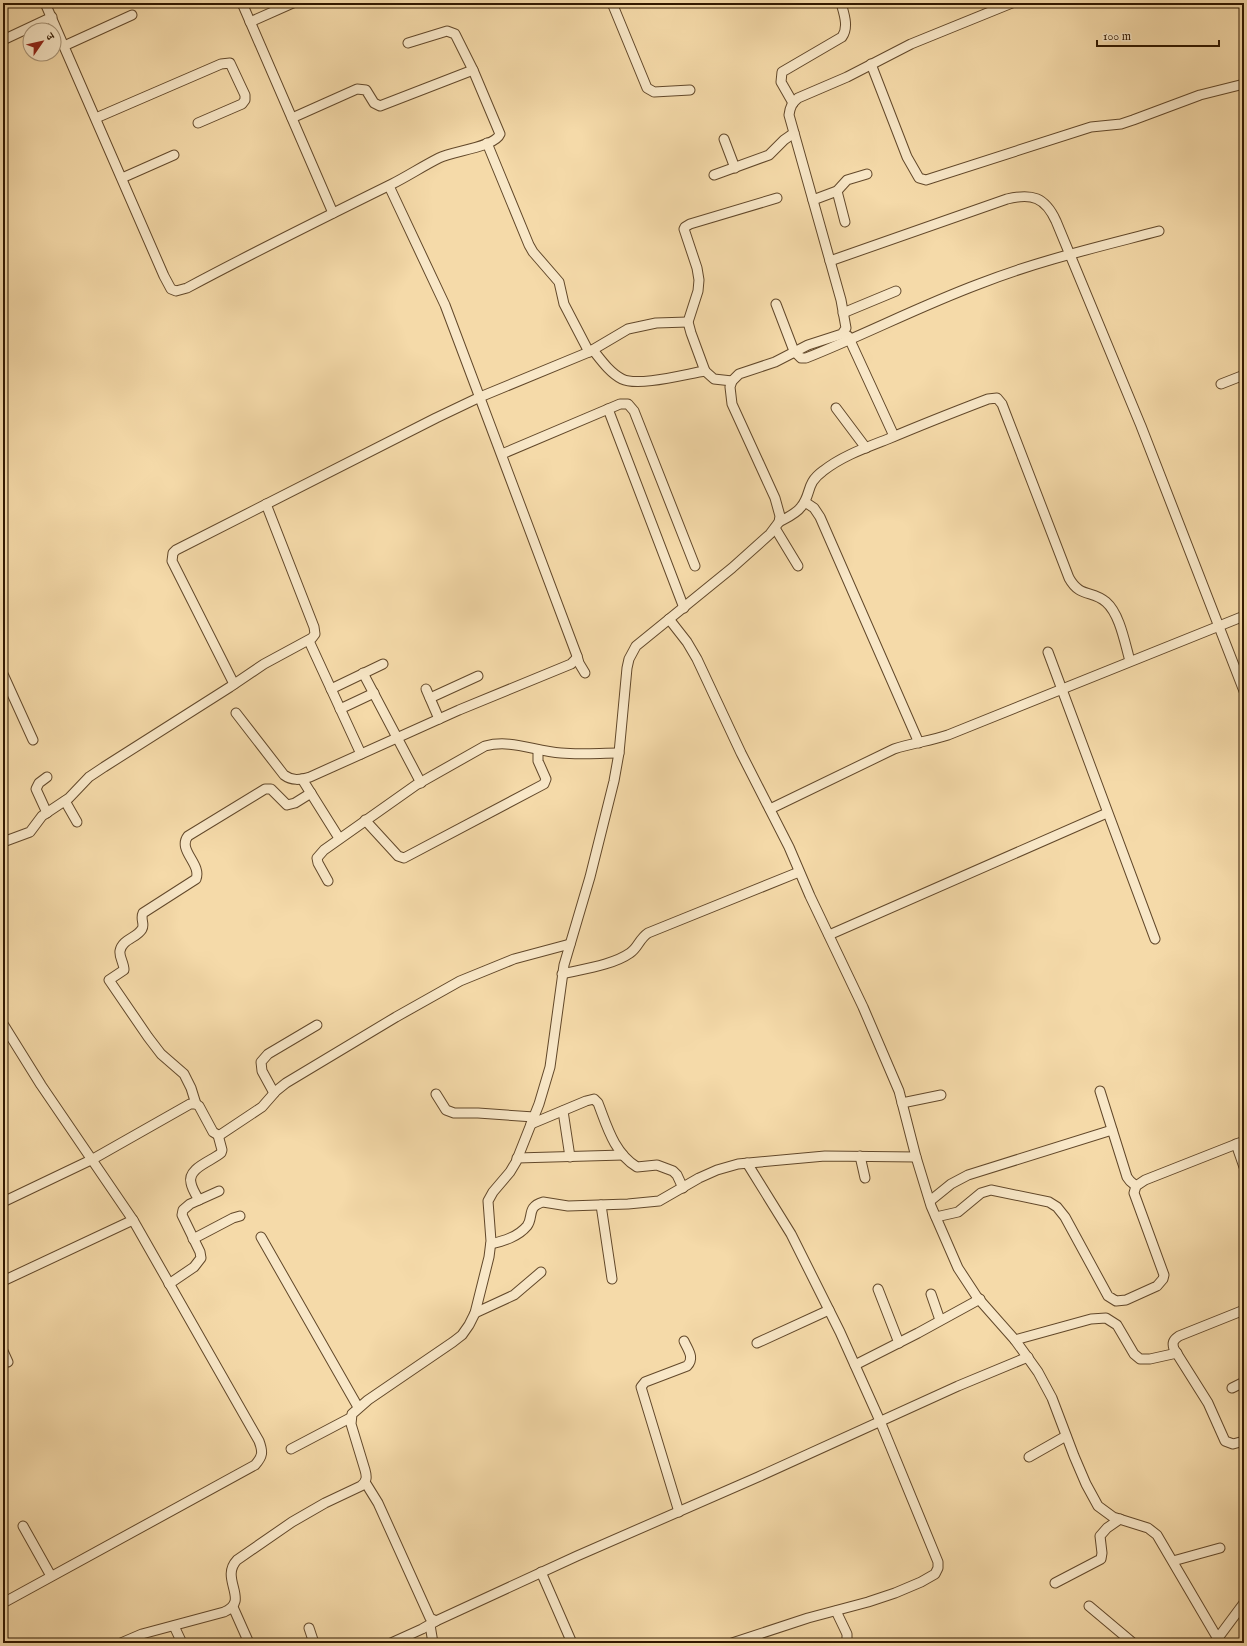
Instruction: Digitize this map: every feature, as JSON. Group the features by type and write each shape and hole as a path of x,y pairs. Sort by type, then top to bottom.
{"street":[{"path":"242,3 333,213"},
{"path":"250,22 293,3"},
{"path":"612,3 647,88 654,92 690,90"},
{"path":"793,103 782,82 782,72 842,37 845,33 846,26 841,3"},
{"path":"894,436 845,331 846,323 844,313 789,115 790,108 798,98 836,82 924,38 1012,3"},
{"path":"47,4 167,282 171,289 176,292 389,186 441,157 487,144 497,138 500,134 473,70 457,37 453,32 444,32 408,43"},
{"path":"64,46 132,15"},
{"path":"3,40 52,17"},
{"path":"96,118 221,64 230,63 245,95 245,100 242,104 198,123"},
{"path":"871,64 908,157 919,178 926,180 1083,130 1099,126 1121,124 1200,95 1244,84"},
{"path":"292,118 357,89 366,90 374,103 380,106 473,70"},
{"path":"714,175 769,155 784,140 794,133"},
{"path":"724,139 734,168"},
{"path":"487,144 530,245 558,282 564,304 591,351 614,373 626,380 654,380 705,371"},
{"path":"122,178 174,155"},
{"path":"813,200 837,191 847,180 867,174"},
{"path":"389,186 434,278 502,454 579,663 585,673"},
{"path":"837,191 845,222"},
{"path":"830,261 1007,199 1026,196 1037,198 1050,208 1141,426 1244,691"},
{"path":"732,382 714,379 705,371 691,333 688,322 698,291 699,280 697,268 684,229 690,224 777,198"},
{"path":"776,304 794,351 803,359 979,283 1069,254 1159,231"},
{"path":"844,313 896,291"},
{"path":"234,684 172,561 172,556 176,550 192,540 480,396 591,351 615,336 636,327 656,323 688,322"},
{"path":"798,566 777,525 780,516 775,498 732,404 730,393 732,382 735,377 745,371 775,362 794,351 839,335 845,331"},
{"path":"1221,384 1244,375"},
{"path":"291,1449 350,1418 358,1407 453,1342 462,1335 475,1313 491,1244 488,1201 493,1192 510,1172 517,1158 550,1067 562,974 599,843 614,781 619,753 627,668 629,659 636,646 684,608 764,539 777,525 797,512 805,502 811,483 815,478 837,462 894,436 988,399 997,398 1000,400 1069,578 1078,590 1103,600 1111,607 1117,619 1130,661"},
{"path":"502,454 625,403 634,410 695,566"},
{"path":"836,408 866,448"},
{"path":"608,409 684,608"},
{"path":"805,502 814,508 820,517 919,743"},
{"path":"3,842 30,832 39,820 65,801 89,777 264,664 309,641 314,634 314,628 266,504"},
{"path":"770,809 894,749 942,737 1244,616"},
{"path":"669,619 687,642 697,659 741,753 770,809 863,1007 899,1091 916,1157 930,1201 958,1268 980,1299 1015,1340 1038,1372 1052,1398 1066,1436 1094,1500 1105,1512 1153,1531 1162,1542 1173,1561 1216,1641 1244,1603"},
{"path":"309,641 361,754"},
{"path":"1048,652 1155,939"},
{"path":"236,713 284,775 289,779 302,779 310,777 439,719 571,664 577,656"},
{"path":"331,689 383,664"},
{"path":"363,673 421,783"},
{"path":"3,674 33,740"},
{"path":"439,719 428,694 478,676"},
{"path":"340,709 374,693"},
{"path":"328,882 317,858 324,850 365,820 421,783 485,746 496,743 507,743 538,750 561,753 619,753"},
{"path":"365,820 398,856 404,858 544,784 546,779 538,761 538,750"},
{"path":"47,777 39,783 36,789 48,812"},
{"path":"302,779 340,838"},
{"path":"199,1200 191,1182 191,1176 196,1170 221,1153 222,1150 218,1135 213,1132 200,1108 196,1104 188,1080 161,1054 109,980 124,970 121,949 128,940 142,930 143,925 141,916 143,913 196,878 197,870 185,845 188,836 264,789 271,789 287,805 295,803 311,793"},
{"path":"65,801 77,822"},
{"path":"829,935 1107,813"},
{"path":"562,974 622,958 631,953 641,938 648,933 799,872"},
{"path":"218,1135 267,1104 274,1093 286,1084 376,1029 460,981 514,959 570,944"},
{"path":"3,1024 41,1085 93,1159 133,1220 259,1441 263,1452 261,1459 255,1465 3,1603"},
{"path":"274,1093 262,1071 261,1062 268,1054 317,1025"},
{"path":"1100,1092 1127,1176 1136,1186"},
{"path":"436,1094 446,1110 454,1113 478,1113 532,1120 563,1111 592,1099 596,1100 613,1142 623,1155 637,1167 657,1165 673,1171 677,1175 683,1188"},
{"path":"902,1103 941,1095"},
{"path":"3,1202 93,1159 190,1104 196,1104"},
{"path":"563,1111 570,1157"},
{"path":"930,1201 951,1184 968,1175 1112,1130"},
{"path":"936,1217 958,1212 978,1195 986,1191 997,1191 1053,1204 1065,1217 1108,1296 1116,1301 1157,1286 1163,1279 1164,1275 1134,1193 1136,1186 1146,1180 1240,1142 1244,1167"},
{"path":"517,1158 623,1155"},
{"path":"491,1244 507,1240 523,1231 528,1224 531,1210 539,1204 547,1203 568,1206 659,1202 699,1178 717,1170 747,1163 825,1156 916,1157"},
{"path":"860,1156 865,1178"},
{"path":"732,1643 808,1618 868,1602 908,1587 929,1577 935,1574 938,1568 938,1562 880,1421 855,1365 791,1234 747,1163"},
{"path":"169,1284 194,1267 200,1261 201,1256 182,1213 186,1207 219,1192"},
{"path":"601,1205 612,1279"},
{"path":"193,1239 233,1218 240,1216"},
{"path":"3,1281 133,1220"},
{"path":"262,1237 358,1407"},
{"path":"475,1313 514,1295 541,1272"},
{"path":"878,1289 899,1343"},
{"path":"931,1294 940,1320"},
{"path":"855,1365 980,1299"},
{"path":"756,1343 829,1310"},
{"path":"1244,1310 1179,1336 1173,1342 1177,1353 1208,1403 1225,1441 1233,1444 1244,1441"},
{"path":"1015,1340 1091,1320 1106,1318 1117,1325 1134,1354 1140,1359 1150,1359 1177,1353"},
{"path":"680,1512 641,1387 645,1382 687,1366 692,1359 684,1341"},
{"path":"3,1351 8,1362"},
{"path":"391,1643 541,1572 680,1512 880,1421 1028,1357"},
{"path":"1232,1388 1244,1382"},
{"path":"121,1643 142,1634 224,1612 233,1607 236,1603 236,1598 230,1572 231,1566 237,1560 292,1522 362,1486 367,1477 350,1418"},
{"path":"1029,1457 1066,1436"},
{"path":"365,1482 378,1503 433,1623 433,1643"},
{"path":"1055,1583 1101,1559 1102,1553 1100,1536 1107,1528 1120,1519"},
{"path":"23,1526 51,1576"},
{"path":"1173,1561 1220,1548"},
{"path":"541,1572 572,1643"},
{"path":"1089,1606 1134,1643"},
{"path":"233,1607 249,1643"},
{"path":"836,1610 848,1634 847,1640 844,1643"},
{"path":"174,1626 182,1643"},
{"path":"309,1628 314,1643"}]}
